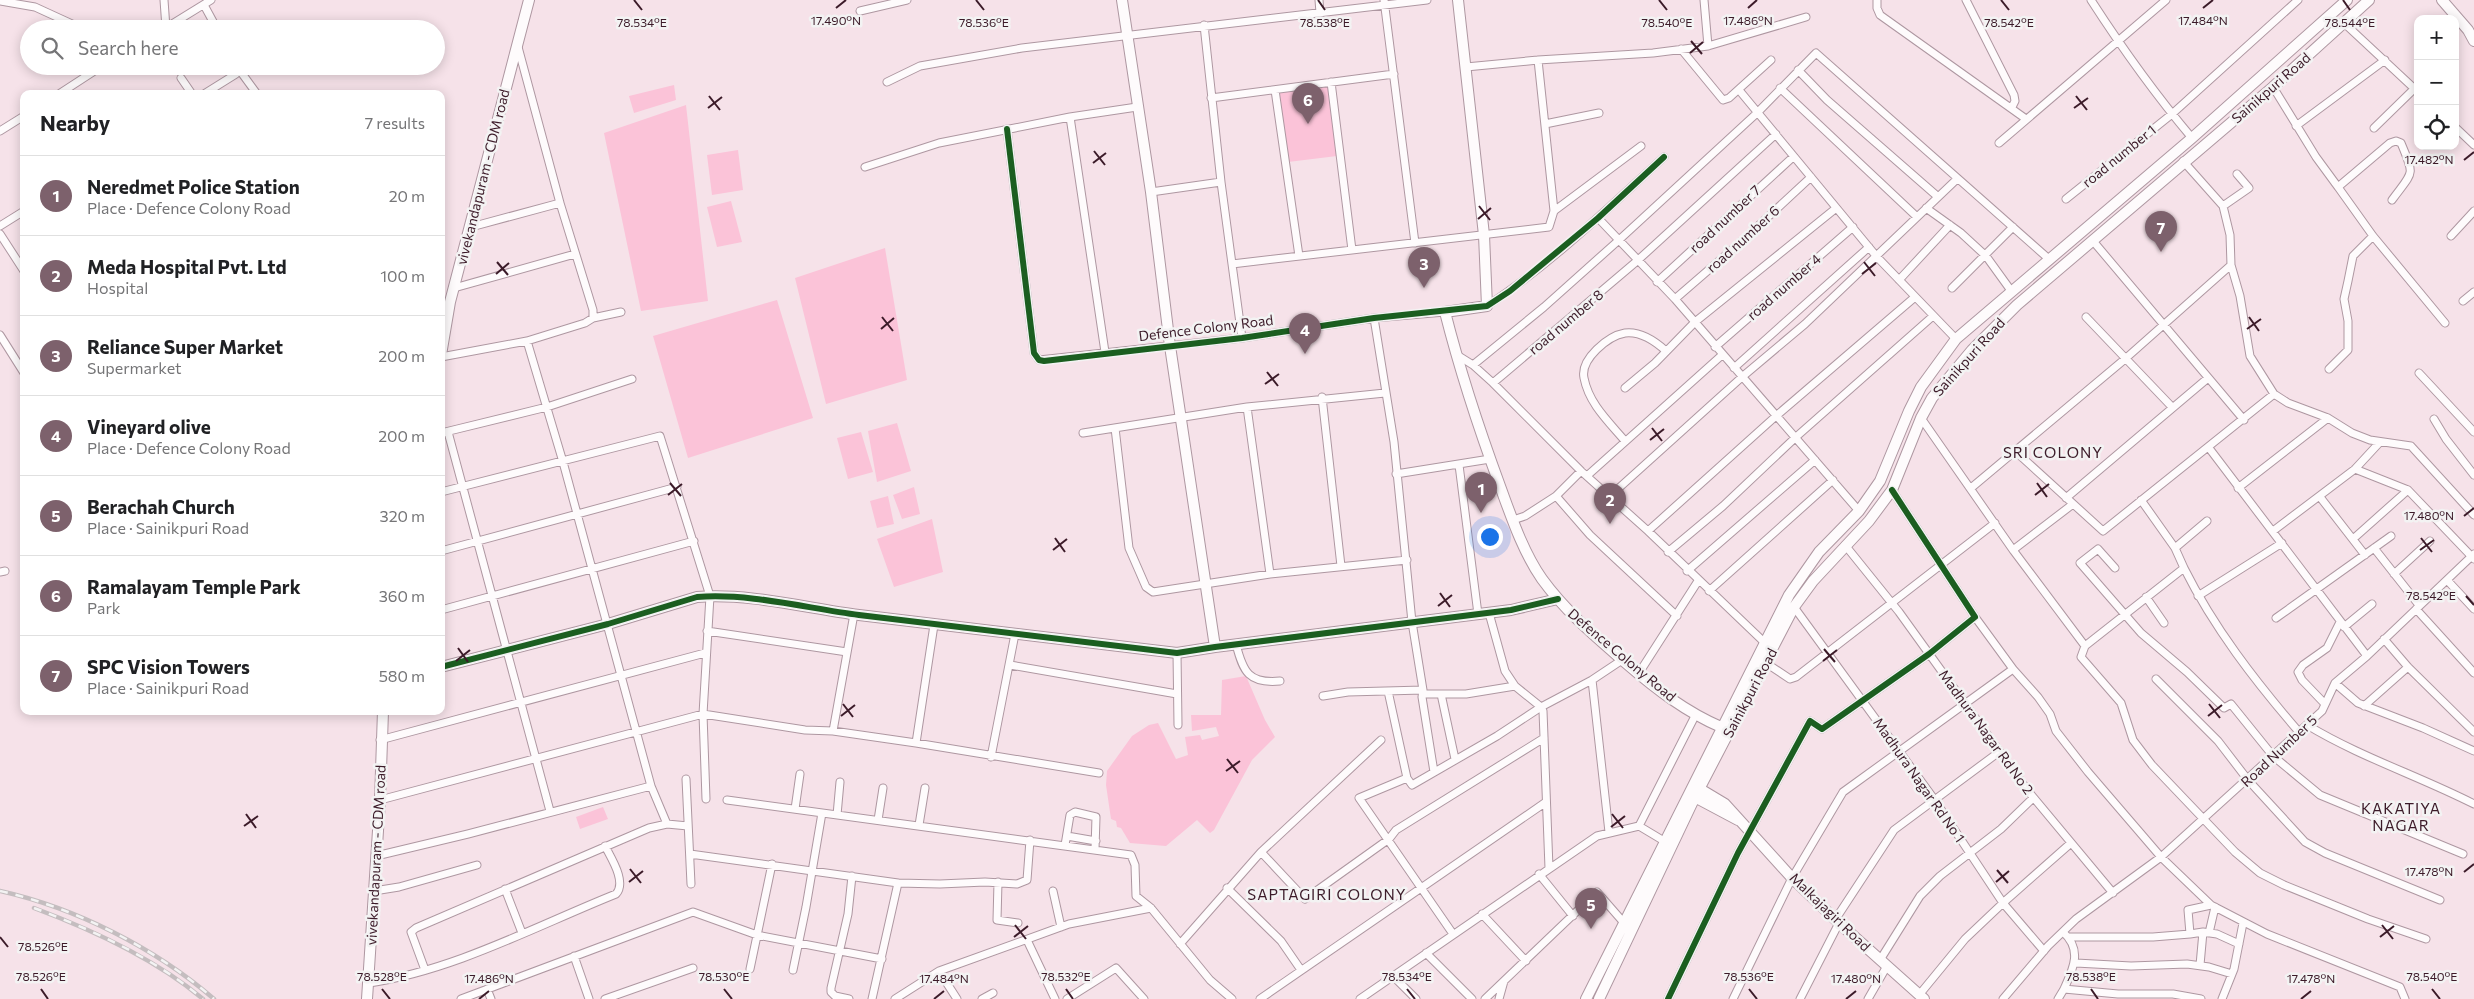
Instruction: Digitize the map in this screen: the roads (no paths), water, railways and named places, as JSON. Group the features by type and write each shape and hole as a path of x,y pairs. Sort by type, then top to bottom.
{"street":[{"path":"164,0 165,20"},
{"path":"179,20 211,0"},
{"name":"vivekandapuram - CDM road","path":"445,335 454,288 529,0"},
{"path":"860,11 907,0"},
{"path":"1122,0 1151,192 1170,346 1207,582 1215,646"},
{"path":"1319,0 1320,12"},
{"path":"886,82 920,66 1022,48 1385,3 1427,0"},
{"path":"1458,0 1484,235 1487,306"},
{"path":"1704,0 1708,46"},
{"path":"1877,0 1877,8 1880,15 2012,107 2026,119"},
{"path":"1966,0 2014,94 2015,101 2012,107"},
{"path":"2091,0 2119,43 2192,138"},
{"path":"2000,143 2026,119 2119,43 2166,0"},
{"name":"road number 1","path":"2066,198 2172,114 2298,0"},
{"name":"Sainikpuri Road","path":"1599,999 1721,728 1789,595 1819,552 1860,511 1880,481 1921,387 1956,339 2192,138 2348,0"},
{"name":"Sainikpuri Road","path":"1586,999 1664,841 1766,664 1794,608 1813,581 1844,545 1869,521 1892,490 1921,418 1937,392 1972,350 2017,305 2273,88 2369,0"},
{"path":"2442,0 2468,30 2474,40"},
{"path":"0,1 35,7 63,20"},
{"path":"1385,3 1415,242"},
{"path":"204,5 212,20"},
{"path":"1466,67 1538,60 1653,53 1708,46 1806,18"},
{"path":"2344,23 2414,89"},
{"path":"1204,25 1221,182 1242,338"},
{"path":"2305,37 2316,49"},
{"path":"518,46 560,203 593,310 593,318"},
{"path":"1681,49 1723,100 1739,90 1771,60"},
{"path":"1473,365 1544,307 1619,240 1757,113 1816,53 2050,260"},
{"path":"1232,264 1549,227 1554,211 1538,60"},
{"path":"2296,126 2385,60"},
{"path":"1798,70 1827,100 1937,196"},
{"path":"1211,98 1394,74"},
{"path":"65,90 86,75"},
{"path":"210,90 234,75"},
{"path":"244,75 255,90"},
{"path":"181,78 189,90"},
{"path":"1331,82 1352,250"},
{"path":"1780,88 1917,218"},
{"path":"2273,88 2296,126 2373,236 2444,323"},
{"path":"1276,90 1299,256"},
{"path":"1739,90 1835,209 1853,227 1898,280 1956,339"},
{"path":"2374,128 2414,93"},
{"path":"865,167 923,147 1070,117 1137,107"},
{"path":"1545,124 1599,113"},
{"path":"1070,117 1105,352"},
{"path":"0,130 20,118"},
{"name":"Defence Colony Road","path":"1008,129 1034,353 1039,360 1044,361 1105,352 1242,338 1374,318 1445,312 1456,354 1490,458 1513,520 1541,576 1577,622 1638,673 1696,716 1721,728"},
{"path":"2459,132 2474,145"},
{"name":"road number 8","path":"1493,383 1637,261 1776,134"},
{"path":"2338,187 2390,143 2396,141 2400,143 2412,169 2411,174 2392,200"},
{"path":"1554,211 1641,146"},
{"path":"1445,312 1487,306 1510,291 1598,218 1664,157"},
{"name":"road number 7","path":"1657,282 1794,157"},
{"path":"2184,162 2223,206 2230,235 2231,265 2240,296 2250,356 2274,394 2288,402 2328,418 2352,432 2380,442 2414,448 2474,515"},
{"path":"2223,206 2249,188 2237,174"},
{"name":"road number 6","path":"1675,299 1742,242 1811,177"},
{"path":"1610,496 1742,377 1805,324 1917,218 1937,196 1957,179"},
{"path":"1151,192 1221,182"},
{"path":"471,227 560,203"},
{"path":"1926,208 1950,225 1986,256 2012,292"},
{"path":"1625,388 1695,322 1835,209"},
{"path":"2451,236 2474,211"},
{"path":"0,226 20,214"},
{"path":"1598,218 1675,299 1860,511"},
{"path":"1898,280 1950,225"},
{"name":"road number 4","path":"1715,347 1853,227"},
{"path":"1952,288 2013,227"},
{"path":"0,234 20,265"},
{"path":"2330,369 2348,350 2348,321 2344,299 2353,256 2373,236"},
{"path":"2092,241 2244,420"},
{"path":"1734,368 1869,247"},
{"path":"454,288 575,254"},
{"path":"1971,488 2125,358 2231,265"},
{"path":"2463,301 2474,292"},
{"path":"1648,532 1776,416 1915,297"},
{"path":"445,355 528,341 585,324 593,318 622,312"},
{"path":"1668,552 1723,506 1933,316"},
{"path":"2086,317 2172,407"},
{"path":"1374,318 1394,442 1412,622 1434,772"},
{"path":"1626,441 1592,402 1583,376 1590,357 1603,343 1626,333 1650,337 1666,351"},
{"path":"0,335 20,367"},
{"path":"528,341 608,624 651,786 667,824"},
{"path":"1456,354 1473,365 1493,383 1584,473 1764,642"},
{"path":"1513,520 1525,516 1556,496 1626,441 1722,355"},
{"path":"2419,373 2474,432"},
{"path":"2066,498 2208,378"},
{"path":"445,432 547,407 632,379"},
{"path":"1083,433 1247,407 1385,393"},
{"path":"2016,451 2103,530 2209,448 2274,394"},
{"path":"1322,398 1341,566"},
{"path":"1247,407 1270,574"},
{"path":"1921,418 2013,550 2085,646"},
{"path":"2238,488 2328,418"},
{"path":"2434,419 2443,435 2474,475"},
{"path":"1903,425 1916,430"},
{"path":"1115,428 1129,548 1146,587 1153,592 1207,582 1270,574 1406,560"},
{"path":"445,435 463,487 550,811"},
{"path":"445,491 660,436 710,596 705,653 703,714 706,799"},
{"path":"1897,439 1910,444"},
{"path":"2273,531 2355,469 2380,442"},
{"path":"2209,448 2282,543 2314,589 2367,656"},
{"path":"1396,474 1459,465 1490,458"},
{"path":"1688,571 1816,460"},
{"path":"1459,465 1478,614"},
{"path":"2355,469 2408,490 2473,557"},
{"path":"1709,591 1833,480"},
{"path":"445,550 677,487"},
{"path":"1892,490 1975,617 2013,669 2038,697 2050,714 2056,732 2161,857 2213,906 2243,923 2400,987 2405,999"},
{"path":"2353,539 2408,490"},
{"path":"1556,496 1590,535 1677,616"},
{"path":"2320,497 2365,555"},
{"path":"2141,500 2175,548 2198,596 2241,662 2299,732"},
{"path":"2013,550 2073,504"},
{"path":"2175,548 2207,521"},
{"path":"1766,664 1790,679 1803,672 1995,523"},
{"path":"2276,618 2314,589 2391,536"},
{"path":"445,609 694,540"},
{"path":"2394,574 2430,541"},
{"path":"2198,596 2282,543"},
{"name":"Madhura Nagar Rd No 2","path":"1844,545 1892,604 2033,798 2112,893"},
{"path":"2374,548 2418,607 2474,673"},
{"path":"2115,568 2098,549 2080,563 2141,633 2187,672 2224,708 2232,704 2273,756 2308,786 2326,798 2463,854"},
{"name":"Road Number 5","path":"2002,999 2044,951 2066,935 2076,919 2161,857 2322,712 2335,683 2367,656 2473,557"},
{"path":"2184,568 2085,646 2081,657 2121,702 2133,740 2152,764 2203,819 2260,873 2284,885 2368,919 2426,939"},
{"path":"2447,580 2474,609"},
{"path":"1638,673 1677,616 1698,581"},
{"path":"445,666 608,624 697,597 710,596 757,598 934,625 1176,653 1215,646 1489,613 1558,599"},
{"path":"2146,597 2164,623"},
{"path":"2324,704 2302,680 2298,672 2303,665 2324,651 2342,625 2372,604"},
{"name":"Madhura Nagar Rd No 1","path":"1794,608 1934,799 2003,902 2044,951"},
{"path":"1489,613 1505,671 1515,686 1541,707 1543,711 1549,868"},
{"path":"834,731 854,614"},
{"path":"1668,999 1750,830 1810,721 1822,730 1929,654 1975,617"},
{"path":"916,743 934,625"},
{"path":"707,632 847,652"},
{"path":"991,757 1015,634"},
{"path":"2384,640 2408,667 2474,732"},
{"path":"1236,644 1241,664 1248,674 1262,683 1280,681"},
{"path":"380,740 705,653"},
{"path":"1176,653 1178,725"},
{"path":"1388,691 1407,778 1412,784 1497,736 1541,707 1592,680 1622,660"},
{"path":"1010,665 1177,694"},
{"path":"2364,706 2408,667"},
{"path":"1733,999 1792,878 1843,792 2013,669"},
{"path":"2156,679 2218,741 2248,780 2305,842 2325,853 2440,900"},
{"path":"1592,680 1609,832"},
{"path":"2335,683 2358,704 2422,728 2474,751"},
{"path":"1323,696 1348,692 1388,691 1466,694 1515,686"},
{"path":"1441,694 1455,759"},
{"path":"380,800 703,714 802,730 834,731 916,743 991,757 1099,773"},
{"name":"vivekandapuram - CDM road","path":"366,999 380,800 380,740 383,715"},
{"path":"1639,826 1696,716"},
{"path":"2307,725 2340,745 2437,786 2474,804"},
{"path":"1261,852 1305,899 1389,839 1396,830 1544,738"},
{"path":"1180,944 1227,888 1261,852 1381,740"},
{"path":"1800,999 1837,921 1894,830 1999,752"},
{"path":"794,808 800,774"},
{"path":"1407,778 1359,798 1453,934"},
{"path":"686,779 691,884"},
{"path":"837,814 840,782"},
{"path":"376,856 651,786"},
{"path":"878,820 883,788"},
{"path":"919,825 925,788"},
{"name":"Malkajagiri Road","path":"1694,791 1740,820 1792,878 1922,997"},
{"path":"1868,999 1883,963 1920,896 1940,876 1971,854 2033,798"},
{"path":"727,800 1065,845 1095,845"},
{"path":"1260,999 1546,802"},
{"path":"1065,845 1070,815 1075,812 1096,817 1095,845"},
{"path":"793,970 822,813"},
{"path":"424,970 411,932 416,928 649,828 667,824 688,826"},
{"path":"1360,999 1539,874 1597,836 1639,826 1664,841"},
{"path":"1067,836 1131,855 1135,865 1136,896 1151,908 1210,980 1232,999"},
{"path":"690,854 898,883 998,882 1018,884 1027,880 1030,840"},
{"path":"1922,997 1965,939 2003,902 2071,843"},
{"path":"368,983 394,979 424,970 522,933 616,894 619,890 620,881 605,846"},
{"path":"750,969 772,864"},
{"path":"374,891 399,887 477,865"},
{"path":"1539,874 1573,916"},
{"path":"849,999 835,996 831,992 840,952 852,876"},
{"path":"998,882 997,920 1018,923"},
{"path":"872,999 898,883"},
{"path":"1227,888 1281,941 1301,970"},
{"path":"505,889 522,933"},
{"path":"1053,891 1061,927"},
{"path":"1486,999 1597,892 1624,924"},
{"path":"2200,965 2213,906"},
{"path":"2190,934 2188,910 2213,906"},
{"path":"895,999 939,971 1061,927 1151,908"},
{"path":"461,999 693,912 757,935 882,959"},
{"path":"1482,914 1526,962"},
{"path":"2222,999 2232,974 2243,923"},
{"path":"2058,999 2076,963 2066,935 2154,937 2206,933 2217,934 2238,944"},
{"path":"1027,940 1055,999"},
{"path":"1426,953 1472,999"},
{"path":"574,956 589,999"},
{"path":"2076,963 2200,965 2232,974"},
{"path":"605,999 693,968"},
{"path":"1067,999 1116,968 1144,999"},
{"path":"939,971 957,999"},
{"path":"1393,976 1416,999"},
{"path":"1499,999 1504,981"},
{"path":"487,989 491,999"},
{"path":"2064,989 2118,994 2173,994 2200,999"},
{"path":"982,999 993,994"}],"railway":[{"path":"0,891 29,898 57,908 113,932 166,963 214,999"},
{"path":"34,908 122,946 184,984 203,999"}],"place":[{"name":"Ramalayam Temple Park","path":"1308,124"},
{"name":"SPC Vision Towers","path":"2161,252"},
{"name":"Reliance Super Market","path":"1424,288"},
{"name":"Vineyard olive","path":"1305,354"},
{"name":"Neredmet Police Station","path":"1481,513"},
{"name":"Meda Hospital Pvt. Ltd","path":"1610,524"},
{"name":"Berachah Church","path":"1591,929"}],"district":[{"name":"SRI COLONY","path":"2053,453"},
{"name":"KAKATIYA NAGAR","path":"2401,818"},
{"name":"SAPTAGIRI COLONY","path":"1327,895"}]}
